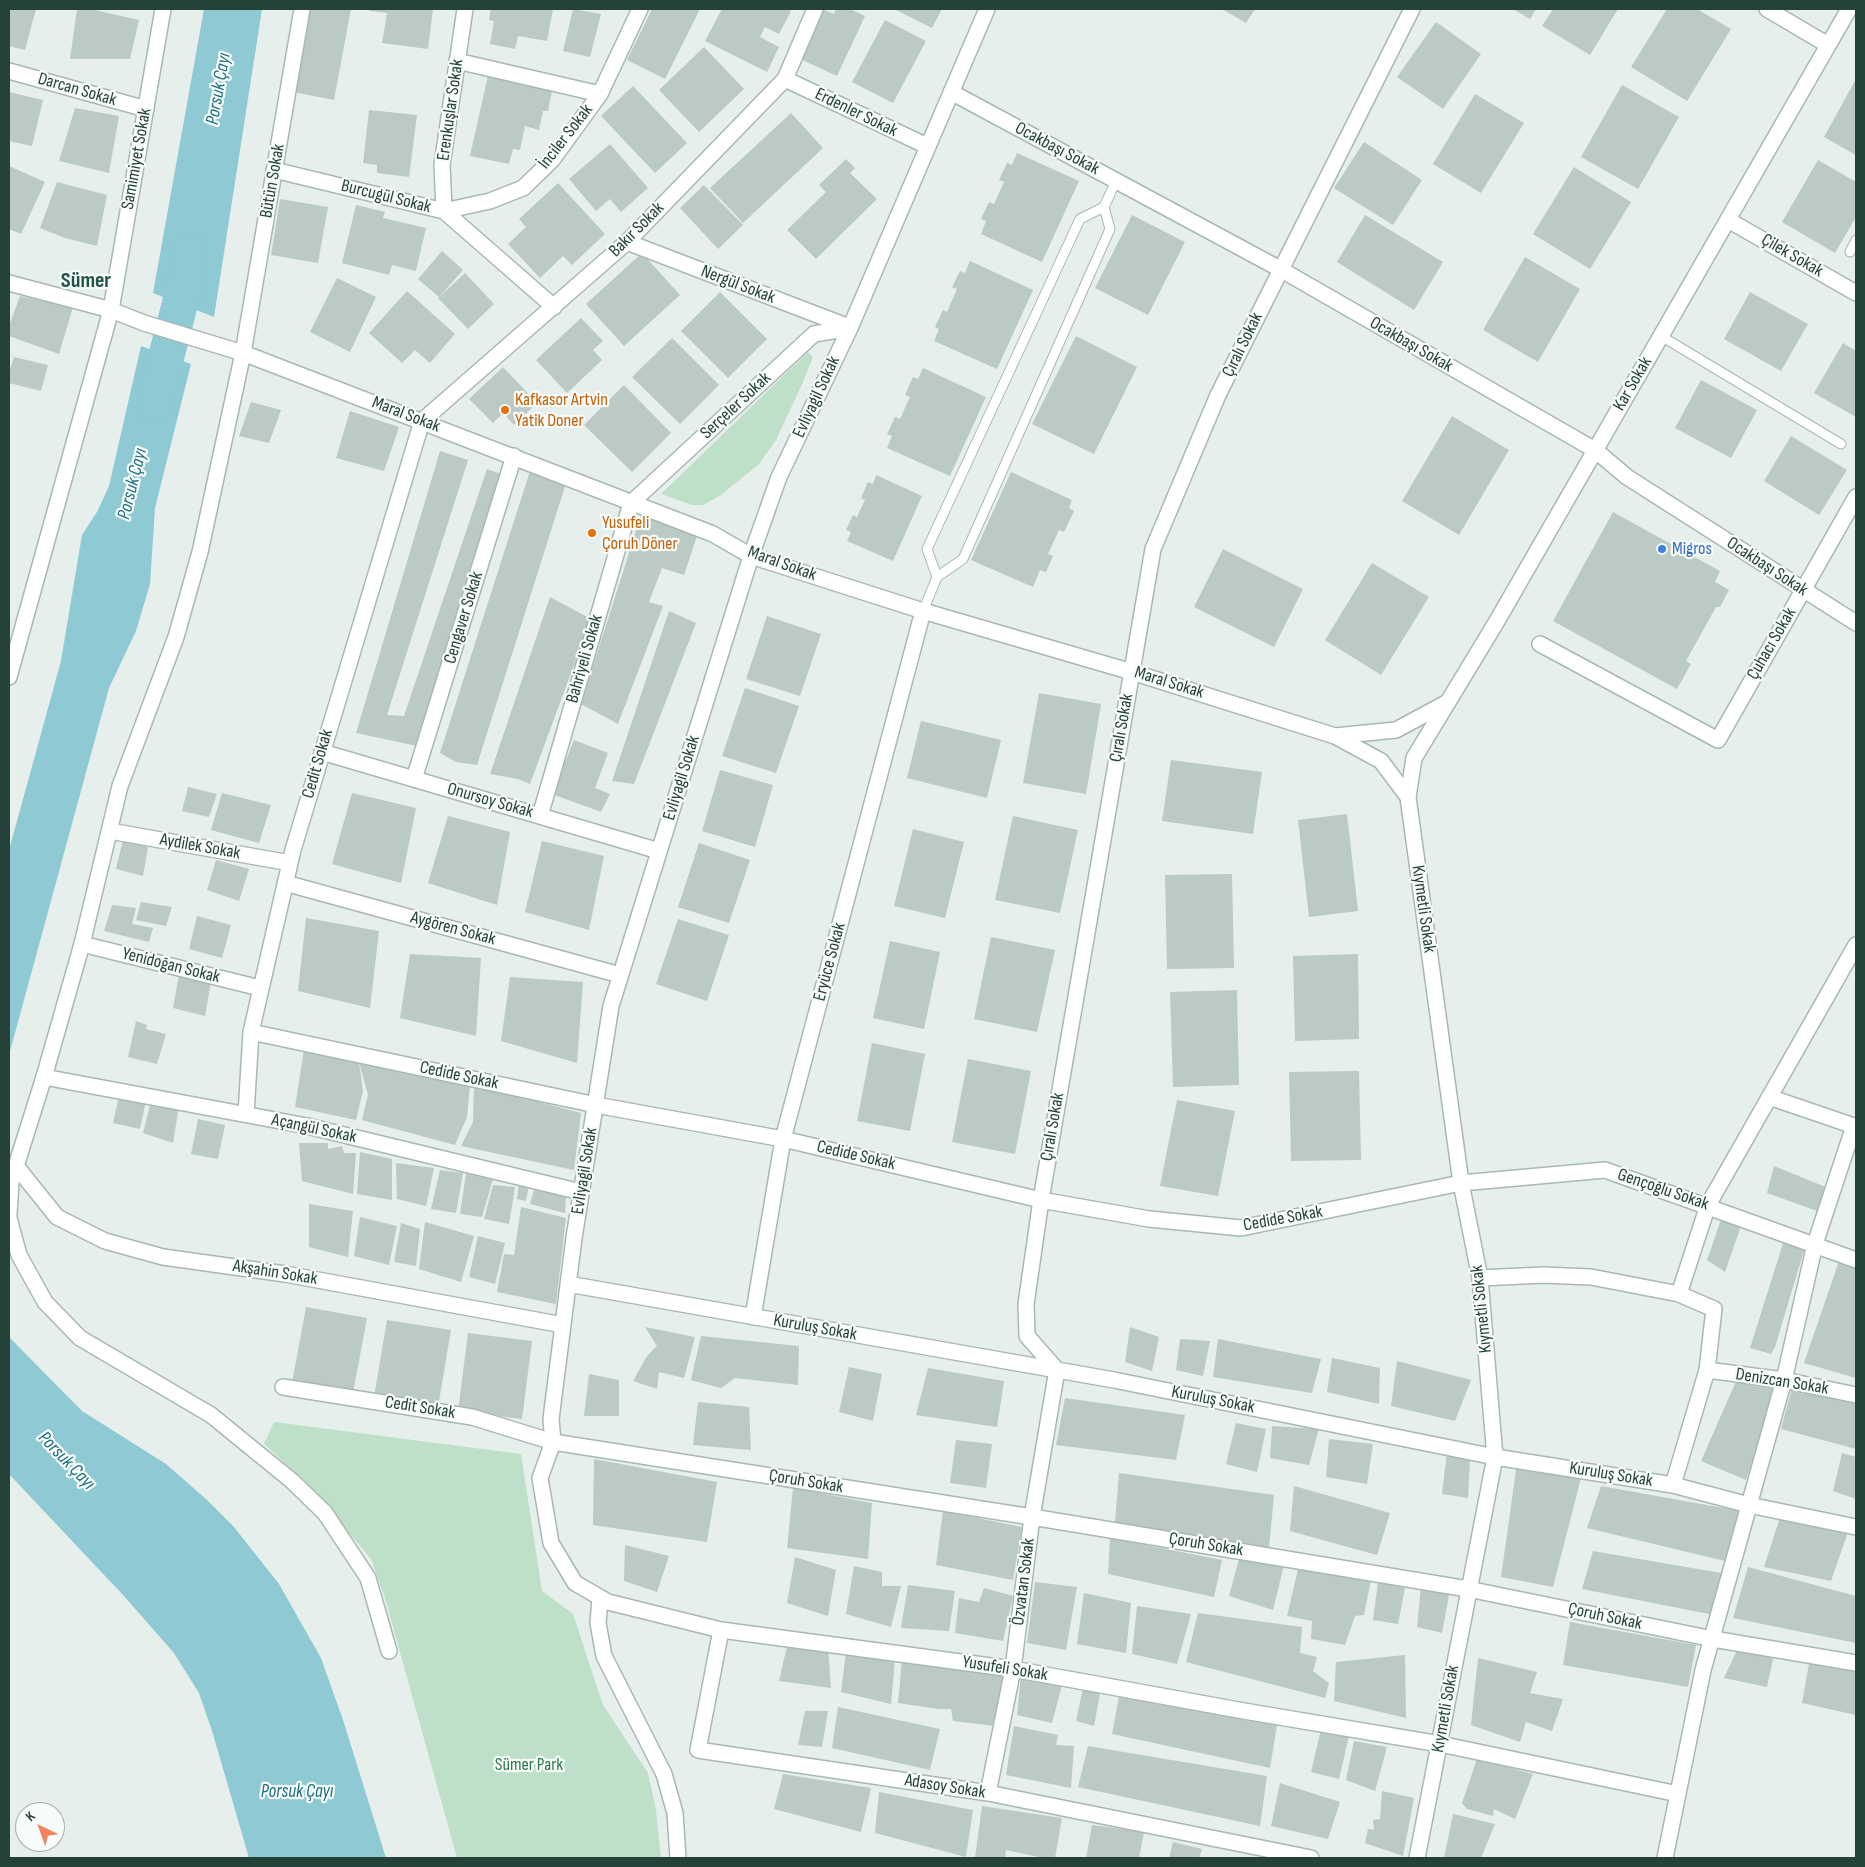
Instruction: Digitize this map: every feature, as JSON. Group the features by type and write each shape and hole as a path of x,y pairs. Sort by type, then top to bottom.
{"street":[{"name":"Samimiyet Sokak","path":"9,677 112,310 163,9"},
{"name":"Bütün Sokak","path":"9,1214 11,1182 82,944 120,786 176,637 198,561 243,353 302,9"},
{"name":"Erenkuşlar Sokak","path":"444,211 442,164 465,9"},
{"name":"İnciler Sokak","path":"444,211 490,201 523,188 552,160 600,94 640,9"},
{"name":"Bakır Sokak","path":"422,421 627,242 785,79 815,9"},
{"name":"Evliyagil Sokak","path":"575,1582 551,1543 540,1478 554,1442 551,1419 568,1284 611,1006 751,556 779,477 850,328 987,9"},
{"name":"Çıralı Sokak","path":"1057,1370 1027,1336 1026,1304 1041,1200 1153,549 1218,395 1412,9"},
{"path":"1767,9 1828,45"},
{"name":"Kar Sokak","path":"1414,758 1850,9"},
{"path":"457,61 600,94"},
{"name":"Darcan Sokak","path":"9,71 146,109"},
{"name":"Erdenler Sokak","path":"785,79 927,146"},
{"name":"Ocakbaşı Sokak","path":"951,92 1280,269 1595,450 1627,477 1856,623"},
{"name":"Burcugül Sokak","path":"274,170 444,211 554,307"},
{"name":"Çilek Sokak","path":"1728,220 1856,293"},
{"name":"Nergül Sokak","path":"627,242 850,328"},
{"name":"Maral Sokak","path":"9,283 112,310 144,323 243,353 713,534 751,556 923,611 1132,672 1335,736"},
{"name":"Serçeler Sokak","path":"631,502 814,334 850,328"},
{"name":"Cedit Sokak","path":"246,1114 251,1032 290,863 422,421"},
{"name":"Cengaver Sokak","path":"414,779 514,456"},
{"name":"Çuhacı Sokak","path":"1540,644 1718,740 1856,497"},
{"name":"Bahriyeli Sokak","path":"540,816 631,502"},
{"name":"Eryüce Sokak","path":"753,1316 783,1139 923,611"},
{"path":"1335,736 1396,730 1448,702"},
{"path":"1335,736 1381,761 1408,797"},
{"name":"Onursoy Sokak","path":"322,752 659,851"},
{"name":"Kıymetli Sokak","path":"1414,758 1408,797 1461,1183 1480,1278 1495,1457 1417,1858"},
{"name":"Aydilek Sokak","path":"110,831 290,863"},
{"name":"Aygören Sokak","path":"285,883 620,975"},
{"name":"Yenidoğan Sokak","path":"82,944 260,988"},
{"path":"1678,1294 1708,1205 1856,945"},
{"name":"Cedide Sokak","path":"251,1032 596,1105 783,1139 1041,1200 1149,1219 1241,1228 1461,1183"},
{"name":"Açangül Sokak","path":"44,1076 307,1126 581,1192"},
{"path":"1665,1858 1703,1670 1784,1380 1814,1244 1855,1126 1769,1098"},
{"name":"Akşahin Sokak","path":"16,1166 57,1217 105,1241 163,1257 285,1274 563,1325"},
{"name":"Gençoğlu Sokak","path":"1461,1183 1605,1170 1708,1205 1856,1260"},
{"path":"9,1218 19,1255 45,1302 80,1338 211,1415 292,1481 325,1513 368,1578 389,1651"},
{"path":"1480,1278 1543,1275 1591,1277 1678,1294 1714,1309 1707,1370 1673,1485"},
{"name":"Kuruluş Sokak","path":"568,1284 1057,1370 1495,1457 1673,1485 1749,1505 1856,1527"},
{"name":"Özvatan Sokak","path":"988,1793 1013,1669 1032,1517 1057,1370"},
{"name":"Denizcan Sokak","path":"1707,1370 1784,1380 1856,1395"},
{"name":"Cedit Sokak","path":"283,1387 472,1417 554,1442"},
{"name":"Çoruh Sokak","path":"554,1442 1468,1588 1713,1639 1856,1663"},
{"name":"Yusufeli Sokak","path":"575,1582 600,1598 615,1604 721,1630 1013,1669 1440,1744 1678,1794"},
{"path":"600,1598 598,1623 604,1656 664,1774 675,1813 678,1858"},
{"name":"Adasoy Sokak","path":"721,1630 698,1750 988,1793 1311,1858"}],"lane":[{"path":"937,577 927,549 1080,219 1104,207 1116,181"},
{"path":"923,611 937,577 963,559 1110,229 1104,207"},
{"path":"1850,252 1856,240"},
{"path":"1661,336 1841,444"}],"green space":[{"path":"808,352 813,357 803,382 776,440 759,464 721,495 703,505 692,505 661,494"},
{"name":"Sümer Park","path":"274,1422 521,1454 542,1591 573,1614 603,1705 648,1773 656,1810 661,1858 457,1858 385,1598 371,1559 308,1484 264,1444"}],"water":[{"name":"Porsuk Çayı","path":"204,9 262,9 214,317 153,293"},
{"name":"Porsuk Çayı","path":"141,346 191,364 155,508 150,584 136,631 109,688 9,1055 9,850 61,661 82,535 97,512 109,486"},
{"name":"Porsuk Çayı","path":"9,1337 82,1411 166,1464 206,1499 234,1527 279,1584 321,1658 344,1723 386,1858 249,1858 213,1734 199,1693 174,1653 123,1595 9,1474"}],"building":[{"path":"9,9 36,9 25,50 9,46"},
{"path":"77,9 90,9 139,20 130,59 70,59"},
{"path":"304,9 351,9 334,100 288,91"},
{"path":"370,9 433,9 428,49 382,43 387,13 370,11"},
{"path":"491,9 553,9 547,41 518,36 515,49 490,44 494,21 489,20"},
{"path":"573,9 601,14 590,57 563,51"},
{"path":"652,9 700,9 665,79 627,60"},
{"path":"722,9 787,9 791,11 779,34 765,27 760,37 779,47 767,72 705,41"},
{"path":"822,9 834,14 836,9 850,9 865,16 837,76 798,58"},
{"path":"894,9 942,9 932,28"},
{"path":"1222,9 1255,9 1246,23"},
{"path":"1513,9 1536,9 1530,19"},
{"path":"1553,9 1618,9 1590,55 1542,26"},
{"path":"1667,9 1697,9 1731,29 1687,101 1631,67"},
{"path":"885,20 926,41 893,103 852,82"},
{"path":"1436,22 1481,54 1443,109 1397,77"},
{"path":"704,47 744,89 699,132 659,90"},
{"path":"489,71 553,86 548,111 543,111 539,130 525,126 520,150 513,149 509,164 470,156"},
{"path":"1856,79 1856,155 1824,137"},
{"path":"1622,85 1679,117 1638,189 1581,157"},
{"path":"633,86 687,143 655,173 601,116"},
{"path":"9,92 43,100 32,146 9,141"},
{"path":"1475,94 1524,123 1481,193 1433,164"},
{"path":"75,108 119,116 109,173 59,161"},
{"path":"369,110 417,115 409,177 377,173 377,165 363,163"},
{"path":"791,113 823,148 743,223 710,188"},
{"path":"1364,142 1422,180 1393,225 1334,188"},
{"path":"610,144 648,188 621,212 610,199 596,211 569,179"},
{"path":"1017,153 1079,181 1042,262 981,234 986,221 981,219 989,202 994,204 1004,182 999,180 1007,163 1012,165"},
{"path":"846,159 855,168 850,173 877,199 816,259 787,230 826,192 819,185"},
{"path":"1818,160 1856,182 1856,217 1835,253 1782,222"},
{"path":"9,166 45,182 21,234 9,229"},
{"path":"1574,167 1631,202 1590,269 1533,234"},
{"path":"57,182 107,195 97,246 65,238 40,228"},
{"path":"558,183 605,234 572,265 563,256 540,278 508,244 526,227 519,219"},
{"path":"704,185 743,225 718,249 680,208"},
{"path":"280,199 328,207 318,263 271,255"},
{"path":"356,205 385,212 383,218 426,228 416,271 392,265 389,275 342,263"},
{"path":"1132,215 1185,242 1148,315 1095,288"},
{"path":"1365,215 1443,262 1414,310 1337,262"},
{"path":"442,251 463,270 439,297 418,279"},
{"path":"642,253 680,295 624,346 586,304"},
{"path":"1525,257 1580,289 1538,362 1483,330"},
{"path":"970,261 1033,290 997,369 934,341 939,329 935,327 943,310 947,312 957,289 952,287 960,271 965,273"},
{"path":"465,273 494,304 468,329 438,298"},
{"path":"337,278 376,297 350,352 310,332"},
{"path":"407,291 455,334 430,363 415,350 402,363 369,333"},
{"path":"720,292 767,339 728,378 681,331"},
{"path":"1750,292 1808,324 1781,371 1724,339"},
{"path":"20,296 73,307 59,354 9,336 9,326"},
{"path":"581,318 603,341 593,350 602,360 567,393 536,360"},
{"path":"1076,336 1137,367 1094,454 1032,424"},
{"path":"672,338 719,385 680,424 632,377"},
{"path":"1843,343 1856,351 1856,417 1814,393"},
{"path":"14,357 48,365 41,391 9,383 9,372"},
{"path":"503,367 537,403 514,425 503,413 493,423 469,399"},
{"path":"923,368 986,397 950,476 887,448 892,436 887,434 895,417 900,419 910,397 905,395 913,377 918,379"},
{"path":"1701,380 1757,410 1731,458 1675,428"},
{"path":"624,385 671,433 632,472 584,425"},
{"path":"251,402 281,410 269,443 239,436"},
{"path":"350,411 399,427 384,471 336,458"},
{"path":"1452,416 1509,450 1459,535 1402,501"},
{"path":"1791,436 1847,470 1819,515 1764,481"},
{"path":"440,451 468,460 387,715 404,716 487,469 510,477 417,746 356,733"},
{"path":"530,471 567,480 477,765 456,762 440,753"},
{"path":"1011,472 1072,500 1069,508 1074,511 1064,532 1059,530 1048,554 1053,556 1046,572 1040,570 1033,587 971,560"},
{"path":"876,475 922,496 893,561 847,541 851,532 846,530 853,515 857,517 865,500 861,498 868,482 873,484"},
{"path":"1613,512 1720,571 1715,582 1729,590 1720,607 1716,607 1686,661 1691,664 1677,689 1553,621"},
{"path":"641,515 699,530 684,575 662,568 649,602 663,606 618,724 581,704"},
{"path":"1223,549 1303,589 1274,647 1194,607"},
{"path":"1372,563 1429,597 1381,675 1325,640"},
{"path":"550,597 591,619 530,784 518,779 490,774"},
{"path":"669,611 696,623 634,784 612,781"},
{"path":"767,616 821,634 800,696 746,679"},
{"path":"745,688 799,706 776,773 722,756"},
{"path":"1039,693 1101,704 1086,794 1023,783"},
{"path":"921,721 1001,740 987,798 907,778"},
{"path":"574,740 608,753 595,788 610,794 601,812 552,794"},
{"path":"1171,760 1262,772 1253,834 1162,821"},
{"path":"720,770 773,785 755,847 702,831"},
{"path":"188,787 217,794 209,817 182,811"},
{"path":"222,793 271,805 259,843 211,830"},
{"path":"352,793 416,808 401,883 332,864"},
{"path":"1347,814 1358,911 1309,917 1298,820"},
{"path":"448,816 510,832 497,905 428,883"},
{"path":"1013,816 1078,830 1060,913 995,900"},
{"path":"913,829 964,842 945,918 894,906"},
{"path":"123,840 148,847 143,876 116,869"},
{"path":"542,841 604,856 589,930 525,912"},
{"path":"699,843 750,860 729,923 678,907"},
{"path":"216,860 249,869 239,901 207,890"},
{"path":"1232,874 1234,968 1167,969 1165,875"},
{"path":"141,902 172,907 166,926 136,920"},
{"path":"112,905 136,908 132,924 153,928 149,942 104,931"},
{"path":"197,916 231,925 222,958 189,949"},
{"path":"306,918 379,931 370,1008 298,991"},
{"path":"678,919 729,935 707,1001 656,984"},
{"path":"991,937 1055,950 1037,1032 974,1019"},
{"path":"890,941 940,952 924,1029 873,1018"},
{"path":"410,954 481,958 476,1036 400,1018"},
{"path":"1358,954 1359,1039 1295,1041 1293,956"},
{"path":"179,975 211,982 205,1016 173,1008"},
{"path":"510,977 583,982 577,1063 501,1041"},
{"path":"1237,990 1239,1085 1173,1087 1170,992"},
{"path":"136,1021 147,1025 146,1029 166,1034 157,1064 128,1057"},
{"path":"872,1043 925,1054 910,1131 857,1121"},
{"path":"304,1050 470,1084 467,1117 455,1145 362,1120 368,1095 359,1062 363,1091 356,1120 295,1107"},
{"path":"968,1059 1031,1071 1015,1154 952,1142"},
{"path":"1359,1071 1361,1160 1291,1161 1289,1072"},
{"path":"474,1085 581,1113 574,1170 461,1146 473,1122"},
{"path":"119,1096 146,1101 140,1129 113,1123"},
{"path":"1177,1100 1235,1111 1218,1196 1160,1186"},
{"path":"151,1101 179,1106 173,1143 143,1133"},
{"path":"198,1119 225,1125 218,1159 191,1154"},
{"path":"299,1143 328,1143 328,1149 342,1146 344,1153 356,1153 353,1194 302,1181"},
{"path":"360,1152 392,1159 392,1200 357,1194"},
{"path":"396,1163 434,1168 426,1206 397,1199"},
{"path":"1774,1166 1828,1188 1820,1212 1767,1193"},
{"path":"440,1170 463,1173 456,1213 431,1209"},
{"path":"466,1174 493,1179 482,1217 460,1214"},
{"path":"519,1182 529,1185 526,1201 517,1199"},
{"path":"493,1185 515,1187 509,1224 484,1219"},
{"path":"534,1190 566,1195 565,1213 530,1204"},
{"path":"309,1204 353,1211 348,1257 309,1247"},
{"path":"521,1207 566,1218 556,1304 497,1292 504,1254 514,1255"},
{"path":"1723,1214 1743,1220 1725,1272 1707,1260"},
{"path":"360,1217 397,1226 389,1265 354,1256"},
{"path":"425,1222 474,1236 461,1282 419,1269"},
{"path":"401,1223 420,1229 416,1266 394,1262"},
{"path":"478,1236 505,1243 495,1284 469,1277"},
{"path":"1785,1237 1805,1247 1775,1347 1771,1354 1750,1348"},
{"path":"1840,1258 1856,1265 1856,1378 1804,1363"},
{"path":"306,1307 367,1318 353,1393 292,1383"},
{"path":"387,1320 451,1330 438,1407 374,1397"},
{"path":"645,1327 695,1337 684,1378 659,1372 657,1389 633,1381 647,1356 657,1346"},
{"path":"1130,1327 1159,1337 1152,1371 1125,1362"},
{"path":"468,1333 532,1341 522,1419 458,1411"},
{"path":"701,1336 799,1346 798,1385 735,1378 721,1388 691,1380"},
{"path":"1180,1339 1210,1341 1203,1376 1176,1370"},
{"path":"1218,1339 1321,1359 1312,1393 1213,1377"},
{"path":"1332,1358 1380,1368 1379,1404 1327,1392"},
{"path":"1397,1361 1471,1380 1455,1421 1391,1406"},
{"path":"849,1367 882,1374 873,1421 839,1412"},
{"path":"928,1368 1004,1381 997,1427 916,1415"},
{"path":"589,1374 619,1380 619,1416 584,1416"},
{"path":"1737,1379 1778,1385 1746,1480 1701,1461"},
{"path":"1792,1388 1856,1404 1856,1449 1781,1429"},
{"path":"1065,1398 1185,1415 1176,1460 1056,1445"},
{"path":"698,1402 749,1407 751,1450 693,1445"},
{"path":"1236,1423 1266,1429 1257,1472 1226,1464"},
{"path":"1272,1426 1319,1429 1309,1465 1270,1458"},
{"path":"1329,1439 1373,1444 1367,1484 1326,1477"},
{"path":"956,1440 992,1444 986,1488 950,1483"},
{"path":"1447,1452 1470,1459 1468,1498 1442,1494"},
{"path":"1842,1453 1856,1457 1856,1499 1833,1491"},
{"path":"594,1459 717,1482 707,1542 593,1525"},
{"path":"1517,1463 1581,1478 1553,1587 1501,1577"},
{"path":"1119,1473 1274,1495 1269,1548 1115,1524"},
{"path":"1294,1486 1390,1513 1377,1555 1290,1531"},
{"path":"1601,1486 1740,1511 1729,1562 1587,1528"},
{"path":"793,1488 872,1503 868,1559 787,1548"},
{"path":"943,1511 1022,1527 1013,1580 936,1565"},
{"path":"1781,1514 1848,1532 1831,1581 1764,1567"},
{"path":"1110,1538 1222,1560 1214,1597 1108,1574"},
{"path":"625,1545 669,1556 657,1592 624,1581"},
{"path":"1593,1551 1727,1574 1714,1615 1582,1589"},
{"path":"1240,1555 1284,1565 1273,1610 1229,1596"},
{"path":"795,1557 836,1570 828,1616 787,1603"},
{"path":"854,1566 882,1572 882,1586 901,1586 891,1627 846,1614"},
{"path":"1748,1567 1856,1596 1856,1643 1733,1618"},
{"path":"1298,1569 1371,1580 1364,1615 1355,1616 1345,1645 1311,1639 1312,1621 1287,1616"},
{"path":"1035,1582 1077,1587 1066,1650 1027,1643"},
{"path":"1378,1582 1405,1588 1398,1624 1373,1620"},
{"path":"908,1585 955,1591 949,1631 901,1628"},
{"path":"1421,1587 1449,1595 1442,1633 1417,1627"},
{"path":"984,1588 1013,1596 1003,1641 955,1633 959,1598 979,1602"},
{"path":"1084,1593 1131,1603 1126,1653 1077,1644"},
{"path":"1137,1606 1191,1614 1177,1664 1132,1654"},
{"path":"1198,1613 1302,1627 1300,1653 1317,1657 1313,1671 1329,1683 1325,1698 1186,1662"},
{"path":"1570,1622 1696,1645 1688,1687 1563,1665"},
{"path":"788,1642 828,1647 831,1688 779,1681"},
{"path":"1740,1644 1773,1659 1767,1687 1724,1678"},
{"path":"846,1652 895,1660 891,1704 841,1692"},
{"path":"1405,1655 1406,1718 1334,1701 1336,1662"},
{"path":"1478,1658 1537,1672 1530,1693 1563,1699 1552,1731 1526,1722 1520,1742 1471,1725"},
{"path":"1810,1658 1856,1670 1856,1715 1802,1703"},
{"path":"902,1659 1003,1675 995,1726 953,1721 951,1709 898,1703"},
{"path":"1021,1675 1063,1681 1052,1723 1017,1715"},
{"path":"1083,1688 1101,1688 1094,1726 1076,1721"},
{"path":"1119,1696 1278,1719 1270,1768 1112,1734"},
{"path":"838,1707 940,1729 930,1770 832,1748"},
{"path":"805,1711 828,1711 822,1747 798,1745"},
{"path":"1014,1726 1058,1735 1056,1745 1074,1746 1071,1788 1006,1775"},
{"path":"1321,1729 1349,1736 1339,1779 1311,1772"},
{"path":"1354,1741 1387,1747 1375,1791 1346,1780"},
{"path":"1088,1746 1267,1776 1260,1826 1078,1787"},
{"path":"1477,1759 1533,1774 1515,1819 1494,1809 1493,1816 1467,1809 1462,1803"},
{"path":"783,1774 871,1788 861,1832 774,1809"},
{"path":"1280,1783 1340,1802 1328,1839 1271,1826"},
{"path":"1382,1791 1414,1798 1403,1856 1365,1843 1368,1829 1374,1830 1373,1820 1380,1819"},
{"path":"879,1792 973,1810 966,1857 875,1833"},
{"path":"982,1806 1062,1818 1055,1858 1043,1858 1006,1850 1005,1858 975,1858"},
{"path":"1453,1814 1495,1824 1481,1858 1444,1858"},
{"path":"1092,1825 1144,1832 1139,1858 1086,1858"},
{"path":"1173,1842 1202,1849 1199,1858 1169,1858"}],"waterway":[{"name":"Porsuk Çayı","path":"154,404 184,288 190,254"}],"place":[{"name":"Kafkasor Artvin Yatik Doner","path":"505,410"},
{"name":"Yusufeli Çoruh Döner","path":"592,533"},
{"name":"Migros","path":"1662,549"}],"district":[{"name":"Sümer","path":"86,281"}]}
